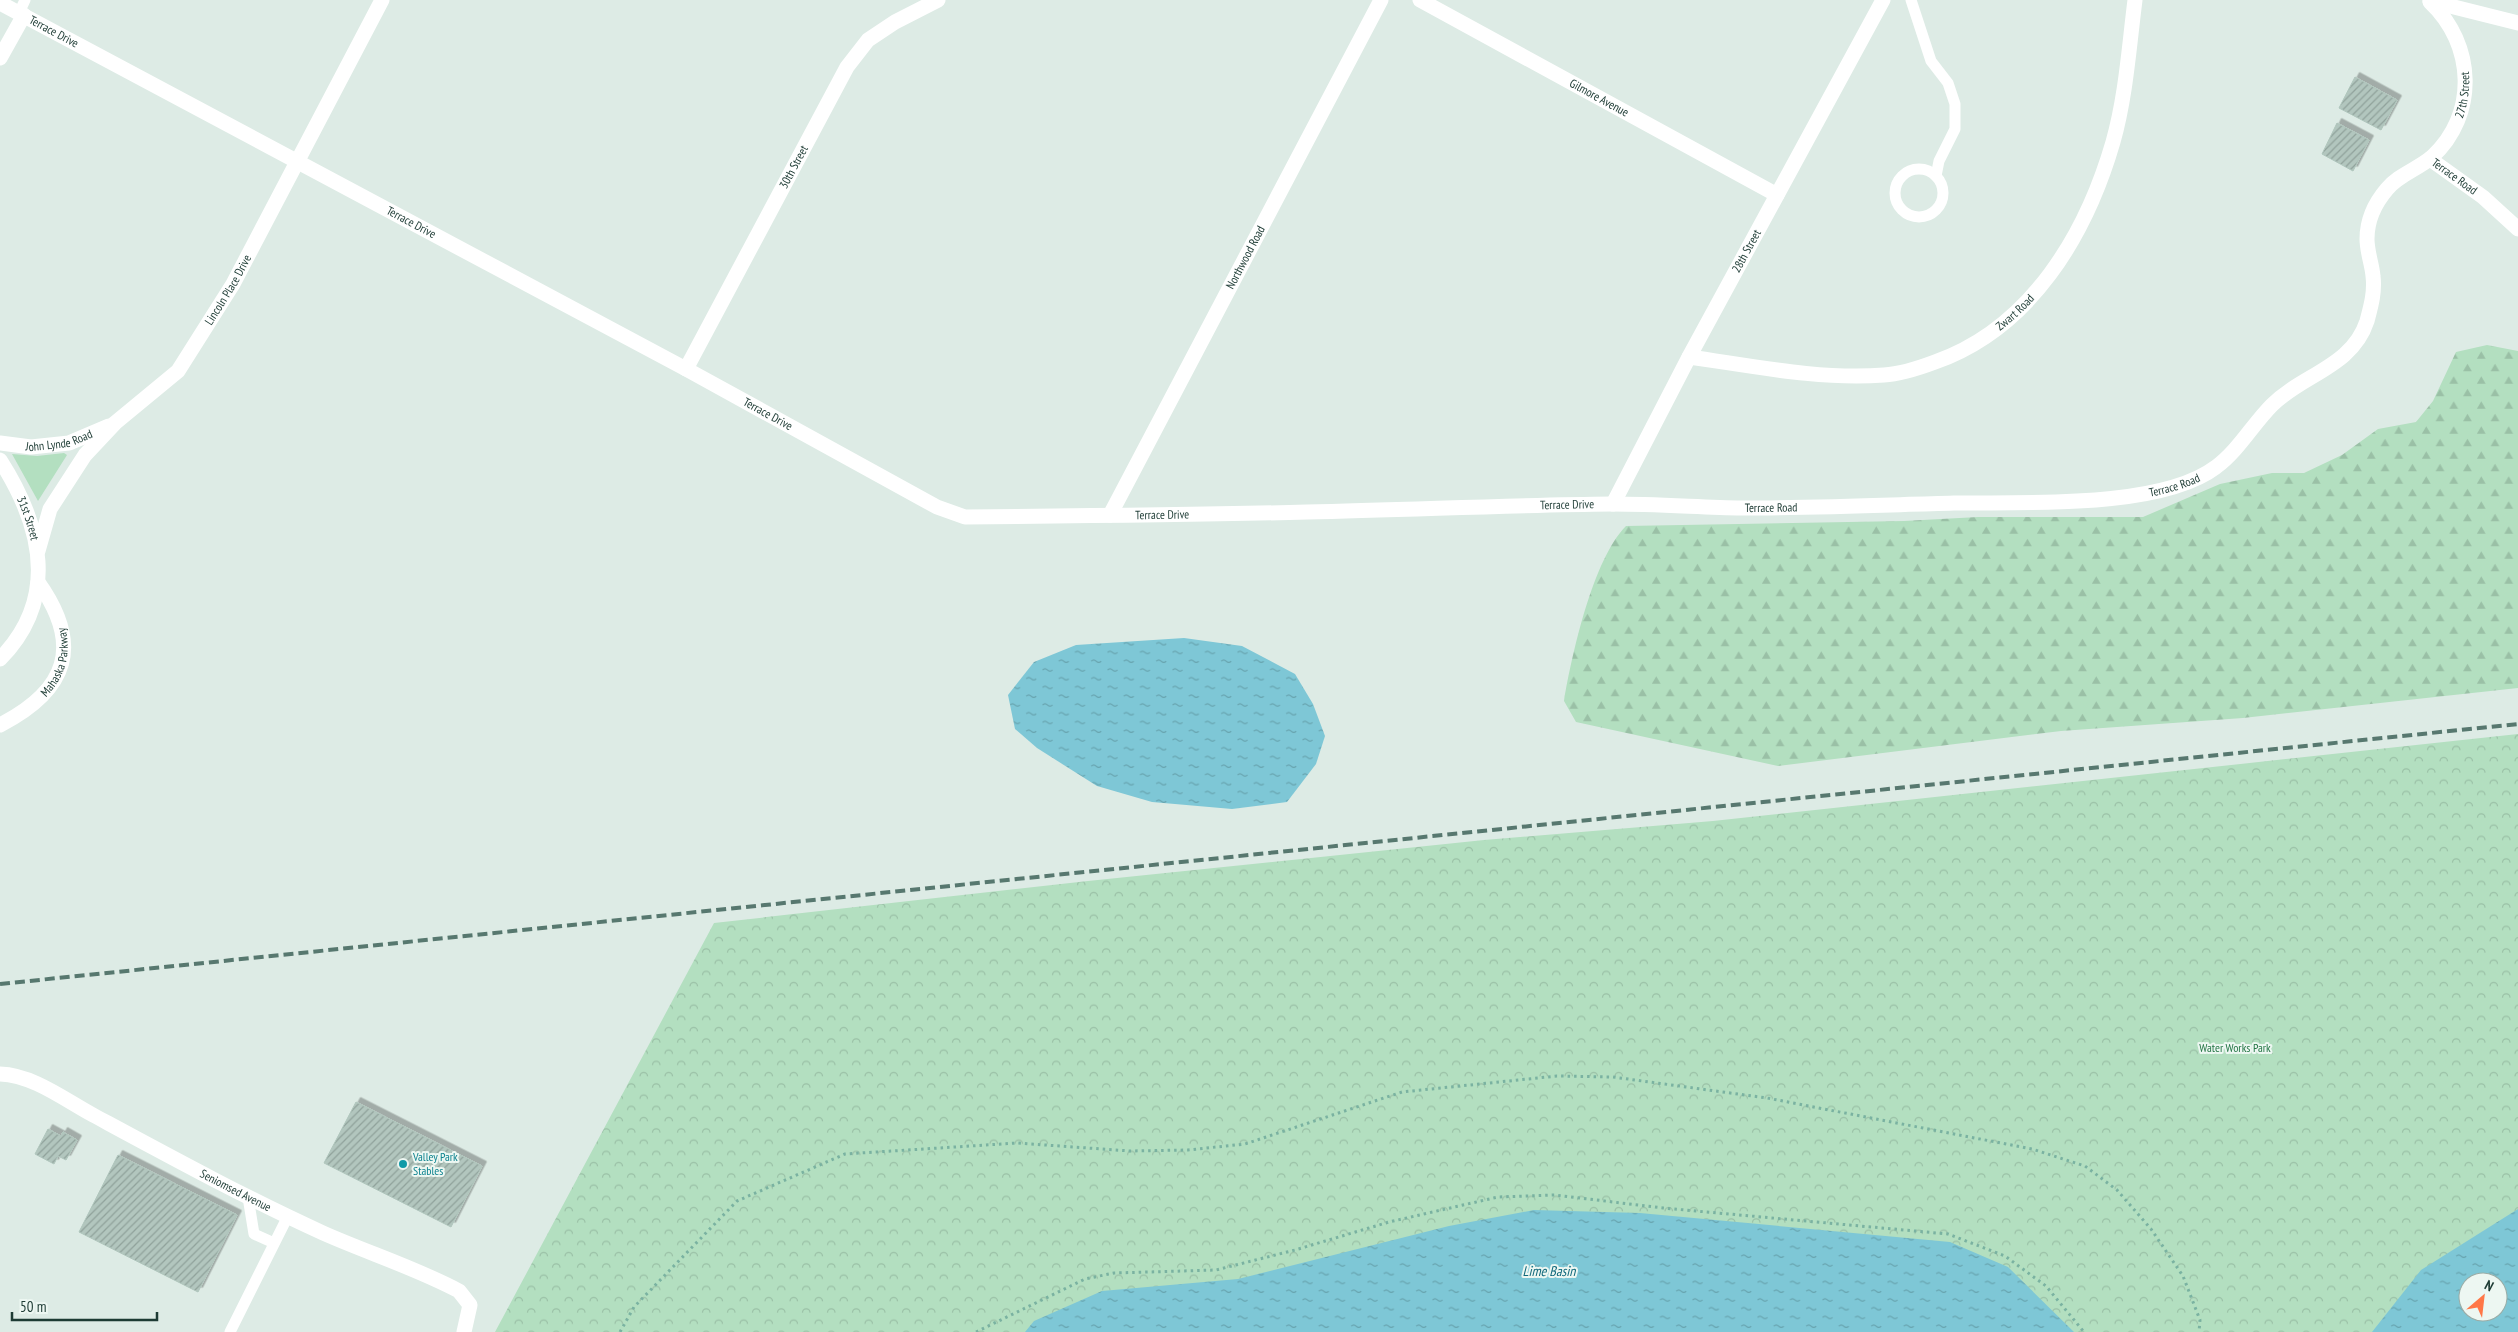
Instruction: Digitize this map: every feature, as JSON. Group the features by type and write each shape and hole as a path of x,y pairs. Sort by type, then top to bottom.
{"street":[{"name":"Lincoln Place Drive","path":"38,551 50,509 85,455 115,423 178,371 233,284 382,0"},
{"name":"30th Street","path":"686,369 847,67 868,40 895,22 938,0"},
{"name":"Northwood Road","path":"1110,516 1381,0"},
{"name":"Gilmore Avenue","path":"1420,0 1777,195"},
{"name":"28th Street","path":"1613,504 1689,357 1883,0"},
{"name":"Zwart Road","path":"1689,357 1835,376 1885,375 1910,371 1957,354 2000,328 2036,294 2056,267 2079,227 2099,185 2113,141 2123,96 2135,0"},
{"path":"2429,1 2518,23"},
{"name":"27th Street","path":"2429,1 2453,29 2462,49 2466,82 2459,121 2449,138 2430,159"},
{"name":"Terrace Drive","path":"0,3 22,9 296,161 686,369 937,507 955,514 965,517 1110,516 1613,504"},
{"path":"0,58 22,9"},
{"name":"Terrace Road","path":"1613,504 1745,508 2081,501 2164,490 2187,484 2218,466 2275,402 2292,389 2332,366 2354,345 2365,327 2373,298 2373,278 2366,239 2372,209 2390,185 2430,159 2483,197 2518,229"},
{"name":"John Lynde Road","path":"0,443 31,446 69,442 115,423"},
{"name":"31st Street","path":"0,460 21,494 38,551 38,582"},
{"path":"0,659 22,632 30,615 38,582"},
{"name":"Mahaska Parkway","path":"0,725 36,702 47,691 59,670 63,655 64,639 59,616 38,582"},
{"name":"Seniomsed Avenue","path":"0,1074 10,1074 54,1092 98,1118 288,1216 459,1291 470,1305 464,1332"}],"lane":[{"path":"1911,0 1931,61 1948,83 1955,104 1954,129 1939,161 1936,176 1943,192 1938,208 1922,217 1909,215 1898,204 1896,192 1902,176 1917,170 1929,172 1936,176"},
{"path":"248,1196 254,1234 274,1243"},
{"path":"230,1332 288,1216"}],"path":[{"path":"620,1332 634,1307 737,1201 845,1154 1017,1143 1130,1151 1188,1150 1245,1144 1402,1092 1557,1076 1613,1077 1767,1098 2032,1150 2085,1166 2117,1190 2151,1229 2178,1268 2200,1320 2199,1332"},
{"path":"976,1332 1092,1278 1114,1272 1216,1270 1295,1250 1390,1222 1498,1197 1555,1195 1672,1209 1948,1234 2005,1256 2046,1286 2084,1332"}],"green space":[{"path":"2487,345 2518,351 2518,688 2243,718 2061,731 1778,766 1576,722 1564,701 1578,634 1594,583 1614,541 1626,526 1904,521 1978,517 2143,517 2220,484 2272,473 2304,473 2342,455 2378,429 2416,422 2433,401 2456,352"},
{"path":"64,453 67,455 38,501 12,454 37,456"},
{"name":"Water Works Park","path":"2518,734 2518,1332 495,1332 714,923 1088,881 1484,840 1713,821"}],"water":[{"path":"1184,638 1242,646 1295,674 1313,704 1325,736 1316,764 1287,802 1232,809 1152,802 1097,786 1037,748 1015,729 1008,695 1034,662 1076,645"},
{"path":"2518,1209 2518,1332 2372,1332 2421,1270"},
{"name":"Lime Basin","path":"1534,1210 1640,1213 1950,1242 2008,1267 2074,1332 1025,1332 1034,1321 1102,1291 1238,1279 1449,1226"}],"building":[{"path":"2355,77 2397,100 2381,130 2339,108"},
{"path":"2337,123 2369,140 2353,171 2322,154"},
{"name":"Valley Park Stables","path":"356,1102 482,1166 451,1227 324,1163"},
{"path":"48,1129 61,1136 63,1132 77,1140 66,1160 58,1156 54,1164 35,1154"},
{"path":"118,1155 237,1215 198,1292 79,1232"}],"railway":[{"path":"0,984 2518,724"}],"place":[{"name":"Valley Park Stables","path":"403,1164"}]}
